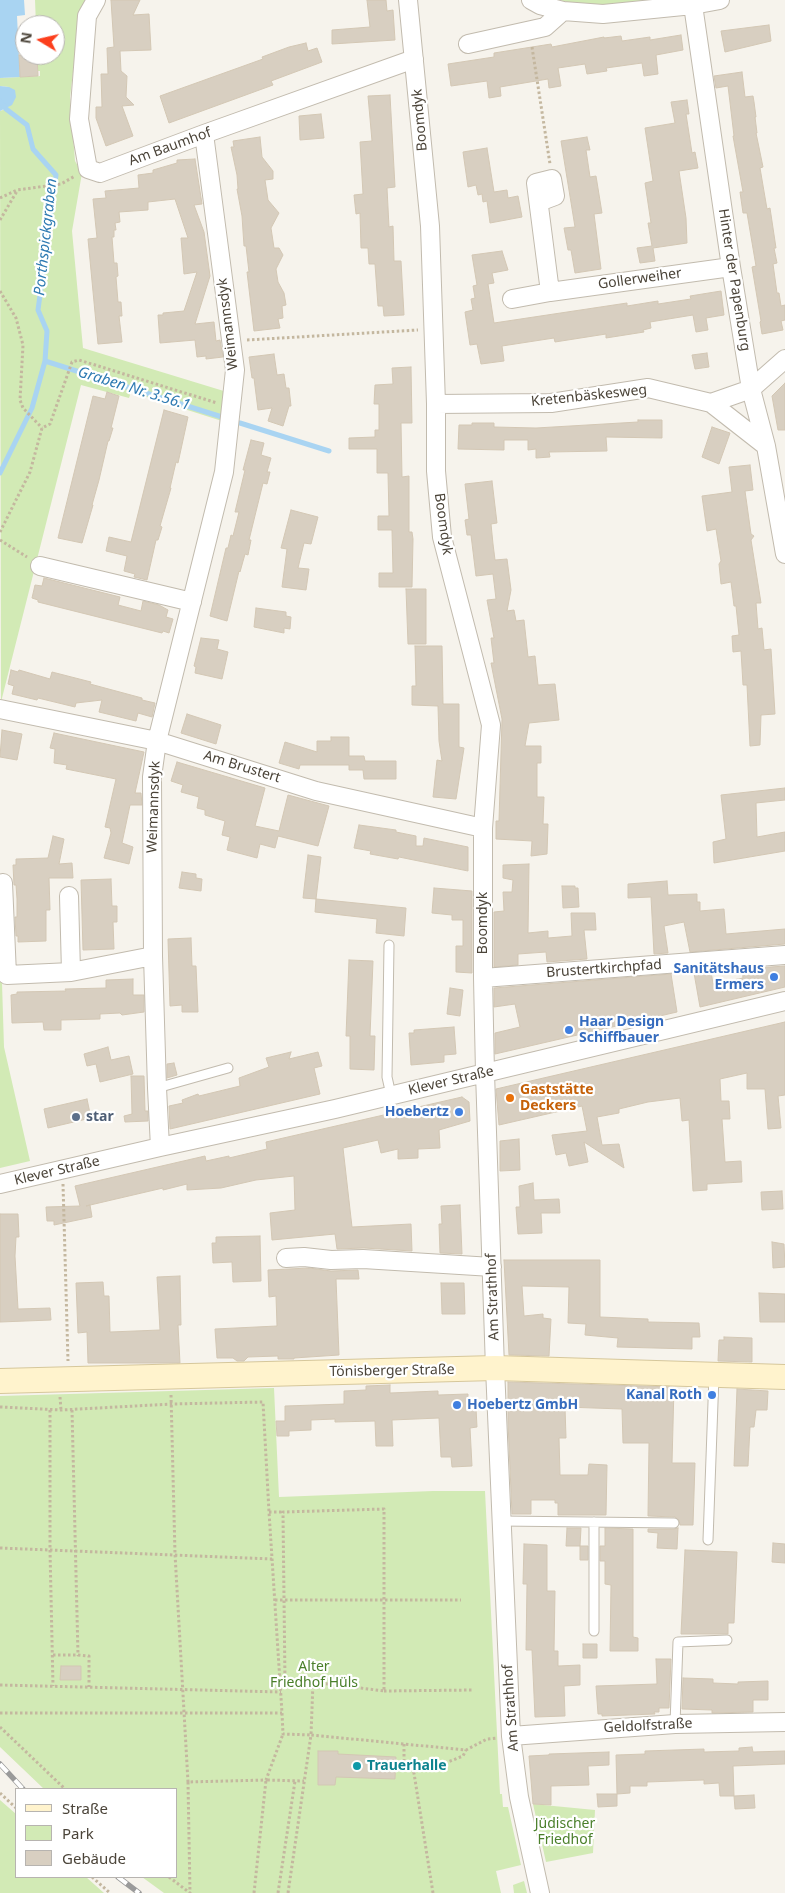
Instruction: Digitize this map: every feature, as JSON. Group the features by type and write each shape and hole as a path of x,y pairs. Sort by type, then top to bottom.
{"street":[{"name":"Am Baumhof","path":"96,0 87,16 79,119 88,169 100,173 414,59"},
{"name":"Boomdyk","path":"408,0 430,226 436,404 436,471 442,537 491,725 483,828 485,1073"},
{"path":"531,0 540,5 563,11 603,14 694,5 720,0"},
{"name":"Hinter der Papenburg","path":"694,5 731,266 751,390 766,446 785,554"},
{"path":"468,44 545,27 563,11"},
{"name":"Weimannsdyk","path":"160,1147 153,956 152,777 157,741 224,472 235,370 204,134"},
{"path":"550,292 536,183 552,179"},
{"name":"Gollerweiher","path":"512,299 731,266"},
{"path":"711,403 751,390 785,359"},
{"name":"Kretenbäskesweg","path":"436,404 551,403 648,388 711,403 766,446"},
{"path":"40,566 192,602"},
{"name":"Am Brustert","path":"0,709 157,741 316,791 483,828"},
{"path":"4,883 7,975 71,972 153,956"},
{"path":"69,896 71,972"},
{"name":"Brustertkirchpfad","path":"483,978 785,955"},
{"name":"Klever Straße","path":"0,1184 335,1109 785,1001"},
{"name":"Am Strathhof","path":"485,1073 495,1368 511,1736 519,1797 540,1893"},
{"path":"286,1258 363,1259 492,1267"},
{"name":"Tönisberger Straße","path":"0,1381 495,1368 785,1377"},
{"name":"Geldolfstraße","path":"511,1736 675,1724 785,1722"}],"lane":[{"path":"389,945 387,1077 390,1095"},
{"path":"157,1088 228,1068"},
{"path":"708,1540 714,1374"},
{"path":"501,1521 674,1523"},
{"path":"594,1522 594,1631"},
{"path":"675,1724 678,1642 727,1640"}],"path":[{"path":"529,32 552,179"},
{"path":"0,198 18,190 60,184"},
{"path":"0,220 18,190"},
{"path":"0,292 16,318 23,345 20,400 23,408 42,428"},
{"path":"231,342 434,329"},
{"path":"0,532 30,472 42,428 50,424 72,362 79,360 232,407"},
{"path":"0,540 40,566"},
{"path":"63,1170 68,1379"},
{"path":"0,1408 72,1410 172,1404 262,1402 283,1734 266,1780 254,1893"},
{"path":"172,1404 175,1554 188,1782 190,1893"},
{"path":"50,1410 50,1550 53,1686"},
{"path":"72,1410 78,1655"},
{"path":"269,1512 384,1509 384,1691"},
{"path":"284,1512 285,1683"},
{"path":"0,1548 272,1559"},
{"path":"275,1600 461,1600"},
{"path":"52,1655 89,1656 89,1687"},
{"path":"280,1683 313,1682 384,1691 473,1690"},
{"path":"288,1893 311,1735 313,1682"},
{"path":"0,1685 182,1688 281,1692"},
{"path":"0,1713 282,1713"},
{"path":"0,1727 64,1788"},
{"path":"283,1734 466,1750 487,1739 511,1736"},
{"path":"404,1744 404,1768 448,1762 463,1756 466,1750"},
{"path":"412,1767 433,1893"},
{"path":"278,1893 295,1781"},
{"path":"188,1782 304,1781"},
{"path":"0,1793 15,1807"},
{"path":"93,1878 110,1893"},
{"path":"170,1878 190,1893"}],"green space":[{"path":"35,0 88,0 84,7 76,48 70,97 75,161 82,173 72,231 83,348 227,392 225,422 131,392 129,398 81,385 1,702 0,111 6,109 9,87 0,86 0,78 40,76 38,65 65,65 65,15 36,15"},
{"path":"559,0 658,0 619,5 583,6"},
{"path":"0,919 4,1047 30,1161 0,1168"},
{"name":"Alter Friedhof Hüls","path":"274,1388 279,1497 433,1491 485,1491 500,1794 502,1794 503,1807 508,1807 521,1865 496,1871 501,1893 164,1893 143,1878 178,1878 178,1788 43,1788 0,1747 0,1396"},
{"path":"0,1800 15,1813 15,1878 87,1878 104,1893 0,1893"},
{"name":"Jüdischer Friedhof","path":"533,1804 595,1810 593,1853 546,1862"},
{"path":"524,1881 527,1893 514,1893 513,1885"}],"water":[{"path":"0,0 24,0 25,15 15,15 15,65 19,65 20,77 0,78"},
{"path":"0,86 15,90 16,97 12,105 0,111"}],"building":[{"path":"111,0 140,0 133,15 149,14 151,50 120,51 121,71 127,76 126,97 134,105 122,106 133,136 106,146 96,118 96,107 102,107 101,74 108,74 107,48 114,47"},
{"path":"367,0 386,0 387,11 393,10 395,40 332,44 332,30 370,27"},
{"path":"769,25 771,41 725,52 721,31"},
{"path":"681,35 683,50 656,55 658,74 644,76 642,63 606,68 607,71 587,74 585,64 558,68 561,86 549,88 548,79 500,87 501,96 489,98 487,81 451,86 448,64 494,57 494,53 551,44 552,47 604,37 621,36 622,41 650,37 650,40"},
{"path":"306,43 308,51 317,48 322,62 271,81 273,85 169,123 160,96 263,59 262,57 289,47"},
{"path":"19,65 37,65 38,76 20,77"},
{"path":"742,72 745,97 753,96 756,133 763,167 760,168 767,209 770,208 776,248 774,248 777,263 773,264 777,293 779,293 781,306 785,305 785,320 781,321 783,330 762,334 752,267 756,266 747,213 743,213 740,192 743,192 733,136 728,86 716,88 714,76"},
{"path":"390,95 395,187 387,188 389,227 393,226 394,261 401,261 404,315 384,316 383,306 378,306 375,264 369,264 368,248 361,248 360,213 356,214 354,195 363,194 360,142 372,141 368,96"},
{"path":"687,100 689,114 686,114 692,153 695,152 698,168 679,171 686,218 687,243 653,248 655,261 640,263 637,248 652,246 648,223 651,223 645,183 653,181 645,128 675,123 671,102"},
{"path":"321,114 324,138 300,140 299,116"},
{"path":"260,137 262,157 273,171 273,179 265,180 268,200 279,213 271,228 274,248 279,248 283,255 276,269 278,282 284,293 286,305 282,306 283,318 278,319 280,328 254,331 246,246 244,246 237,175 231,147 234,147 233,141"},
{"path":"587,137 590,150 586,150 590,177 596,176 602,213 594,214 601,269 575,273 571,250 568,250 564,228 575,227 561,141"},
{"path":"487,148 494,192 507,190 508,198 518,196 522,217 490,223 487,201 483,202 482,194 478,195 476,185 468,187 463,152"},
{"path":"195,159 202,204 194,205 204,232 210,276 195,324 214,322 216,341 220,340 223,357 206,359 206,356 197,357 195,340 160,343 158,315 184,311 197,272 184,274 181,238 188,238 175,199 148,202 148,210 119,212 120,222 115,223 116,230 114,230 114,237 112,237 114,263 117,263 118,302 121,302 122,316 119,316 122,342 98,344 88,239 97,238 93,199 106,198 105,191 139,188 138,175 153,173 153,170 177,163 177,160"},
{"path":"502,251 508,270 492,273 494,283 488,284 494,323 627,303 627,306 658,301 658,304 691,299 690,296 721,291 724,315 706,318 708,330 696,332 693,315 650,322 651,328 643,330 644,332 606,338 606,334 555,342 554,338 502,346 504,361 481,364 477,344 470,345 465,312 473,310 471,299 475,298 473,286 477,285 472,255"},
{"path":"707,353 709,367 695,369 692,355"},
{"path":"274,354 277,375 284,374 286,388 289,388 291,406 289,406 283,426 268,421 272,408 258,410 249,357"},
{"path":"411,367 412,423 401,423 402,477 409,476 409,532 412,532 413,539 412,587 379,587 379,573 393,573 392,530 378,530 378,516 389,516 388,473 377,473 377,449 349,449 349,438 375,437 375,430 379,430 379,404 374,404 375,385 393,384 392,368"},
{"path":"785,383 785,430 778,430 772,396"},
{"path":"107,392 119,396 111,428 113,428 82,543 58,538 93,396 105,399"},
{"path":"164,410 188,417 178,463 176,462 160,526 162,527 158,540 156,540 147,580 134,577 135,574 124,571 127,556 106,551 109,537 131,542"},
{"path":"638,420 662,420 662,438 606,437 607,451 549,452 550,457 536,458 536,449 528,450 528,440 504,440 504,450 458,449 459,425 494,423 494,427 536,428 638,422"},
{"path":"712,427 730,433 719,464 702,457"},
{"path":"251,440 264,443 261,455 271,458 267,472 270,472 267,484 263,483 249,540 251,540 248,555 245,554 239,571 227,621 210,616 226,548 228,548 231,535 233,536 239,512 235,512"},
{"path":"750,465 753,490 745,491 751,534 754,536 751,540 761,603 756,603 758,629 762,628 764,650 771,649 775,714 761,715 760,745 750,746 747,685 743,685 741,651 733,652 732,636 739,635 736,606 734,606 731,582 721,584 719,564 721,561 716,529 707,531 702,496 732,492 729,467"},
{"path":"492,481 497,523 491,524 495,560 507,559 511,590 507,611 514,610 516,621 524,620 528,657 535,656 538,685 555,684 559,720 529,723 525,746 541,746 541,763 537,763 537,797 544,797 543,824 548,824 547,854 531,856 532,841 496,839 496,821 499,821 502,719 491,663 494,663 491,638 494,638 487,600 496,599 493,574 476,576 471,535 467,535 465,520 469,519 465,484"},
{"path":"291,510 318,517 311,544 304,543 298,568 309,569 306,590 282,587 287,549 281,548"},
{"path":"44,578 120,597 118,605 141,611 143,601 159,605 168,610 166,617 173,619 169,633 163,631 162,633 38,602 38,600 32,598 35,585 42,586"},
{"path":"406,589 426,589 426,644 408,644"},
{"path":"256,608 286,612 286,616 291,617 290,629 284,628 284,633 254,627"},
{"path":"201,638 219,640 217,649 228,652 222,679 195,673 196,667 194,666"},
{"path":"415,646 442,646 443,704 459,704 459,747 464,748 456,799 433,797 437,760 442,761 439,741 438,706 412,705 412,686 416,686"},
{"path":"11,670 18,672 19,670 50,679 52,672 142,698 142,700 155,703 152,717 138,713 136,721 99,712 102,700 76,703 75,707 12,694 14,686 8,684"},
{"path":"187,714 221,725 216,744 181,733"},
{"path":"2,730 22,734 17,760 0,757"},
{"path":"54,733 144,752 135,793 141,793 142,805 130,805 122,843 133,847 129,864 104,858 111,833 110,828 105,827 116,779 66,769 67,765 54,763 55,749 50,748"},
{"path":"331,737 349,737 349,756 364,756 365,761 396,761 396,779 364,779 363,770 349,770 349,765 300,765 299,769 279,763 285,742 317,752 317,741 331,741"},
{"path":"177,762 265,788 255,826 279,831 288,795 329,806 318,846 278,836 275,848 260,844 257,858 227,850 230,837 222,835 225,821 205,815 205,810 197,808 199,797 181,792 183,785 171,781"},
{"path":"785,788 785,800 756,803 757,837 785,832 785,851 714,863 713,842 726,839 721,795"},
{"path":"359,825 396,830 396,832 416,836 416,846 423,846 424,838 468,847 468,871 399,857 398,859 370,854 371,851 354,848"},
{"path":"53,836 64,839 59,864 72,863 73,878 49,878 50,910 46,910 46,941 18,942 15,917 17,917 17,899 13,865 16,865 16,859 48,858"},
{"path":"308,855 321,857 316,899 303,898"},
{"path":"529,864 528,933 548,931 548,938 572,936 571,913 595,913 596,930 584,930 587,959 547,962 546,952 518,954 518,965 494,967 494,912 504,911 503,892 512,892 513,880 503,878 503,865"},
{"path":"182,872 196,874 196,878 202,879 201,891 179,888"},
{"path":"111,879 112,906 117,906 117,922 113,922 114,949 83,950 81,880"},
{"path":"667,881 668,895 697,894 697,902 700,902 700,911 724,909 726,934 785,929 785,944 690,952 684,922 664,926 668,953 654,954 651,897 628,898 628,884"},
{"path":"562,886 575,886 575,888 578,888 579,907 563,908"},
{"path":"434,888 472,891 472,973 456,972 456,946 463,946 463,920 452,920 452,915 432,913"},
{"path":"316,899 406,908 404,936 376,933 377,919 315,912"},
{"path":"191,938 192,966 196,966 198,1012 182,1012 182,1005 170,1006 168,939"},
{"path":"349,960 373,961 370,1036 375,1036 374,1070 350,1069 350,1036 346,1036"},
{"path":"785,966 785,987 700,1007 694,973 711,971 713,984 743,978 742,969"},
{"path":"671,974 677,1012 495,1054 495,1033 520,1027 515,1004 494,1007 494,988"},
{"path":"133,979 133,995 144,995 144,1012 122,1015 120,1013 100,1014 100,1019 61,1020 61,1030 44,1030 43,1022 12,1023 11,995 17,994 17,992 106,988 106,980"},
{"path":"450,988 463,990 460,1016 447,1014"},
{"path":"785,1022 785,1095 778,1096 781,1128 768,1129 765,1089 747,1089 747,1073 720,1079 721,1101 729,1101 730,1119 722,1119 725,1162 741,1161 742,1182 707,1184 707,1190 693,1191 689,1120 682,1121 680,1098 648,1102 619,1109 619,1113 597,1117 602,1145 619,1144 624,1168 584,1142 588,1162 569,1166 566,1153 556,1155 552,1135 587,1131 582,1106 499,1125 496,1089"},
{"path":"454,1027 456,1054 444,1055 444,1062 411,1065 409,1033 414,1033 414,1030"},
{"path":"108,1047 111,1060 129,1056 133,1074 100,1082 96,1064 87,1066 84,1054"},
{"path":"291,1052 289,1059 318,1052 322,1066 314,1068 320,1094 170,1129 169,1106 183,1103 182,1100 198,1094 199,1096 240,1086 239,1078 269,1067 266,1058"},
{"path":"174,1063 177,1075 167,1078 167,1064"},
{"path":"131,1076 144,1076 145,1111 148,1111 148,1121 125,1122 124,1116 132,1114"},
{"path":"462,1097 469,1102 470,1121 439,1130 440,1148 418,1149 418,1158 398,1159 398,1149 381,1153 378,1140 343,1148 352,1227 411,1224 412,1251 364,1248 337,1249 335,1234 272,1240 270,1213 295,1210 294,1176 256,1180 221,1188 187,1190 187,1184 90,1205 92,1217 54,1225 54,1221 47,1221 46,1207 80,1206 75,1186 205,1156 206,1161 229,1156 229,1158 267,1149 266,1142"},
{"path":"87,1099 91,1118 48,1128 44,1109"},
{"path":"519,1139 520,1170 500,1171 500,1141"},
{"path":"533,1183 534,1200 559,1199 560,1213 541,1213 542,1233 518,1234 516,1207 520,1207 519,1186"},
{"path":"782,1191 783,1209 762,1210 761,1192"},
{"path":"460,1205 462,1254 440,1253 439,1224 442,1224 441,1206"},
{"path":"0,1214 18,1214 19,1237 16,1237 15,1256 18,1309 50,1308 51,1320 0,1322"},
{"path":"260,1236 261,1281 233,1282 232,1262 213,1263 212,1243 216,1243 216,1237"},
{"path":"772,1242 784,1244 785,1267 773,1268"},
{"path":"504,1260 600,1260 600,1317 648,1319 648,1322 699,1323 700,1337 692,1337 692,1349 617,1347 618,1338 585,1335 586,1324 568,1323 569,1287 522,1286 524,1316 543,1314 543,1318 551,1319 549,1356 509,1355"},
{"path":"309,1268 331,1271 358,1270 359,1279 336,1279 339,1355 294,1359 278,1359 278,1356 248,1357 244,1361 237,1361 233,1358 217,1358 215,1329 277,1326 276,1296 269,1297 268,1270"},
{"path":"180,1276 181,1325 178,1325 180,1363 88,1363 87,1332 78,1333 76,1283 103,1282 104,1296 109,1296 110,1332 160,1330 157,1277"},
{"path":"441,1283 464,1283 465,1314 442,1314"},
{"path":"759,1293 785,1294 785,1322 760,1322"},
{"path":"724,1337 752,1338 752,1362 718,1361 719,1340 724,1340"},
{"path":"508,1382 674,1387 672,1463 695,1463 693,1525 680,1525 679,1520 675,1517 648,1516 649,1443 623,1443 622,1409 565,1407 566,1438 559,1438 560,1475 588,1475 589,1464 607,1465 606,1515 558,1515 558,1503 555,1503 555,1500 531,1500 531,1514 512,1514"},
{"path":"390,1385 390,1393 438,1391 438,1395 468,1394 468,1401 475,1401 476,1408 477,1427 470,1428 472,1466 452,1467 451,1457 441,1457 439,1418 392,1420 393,1446 376,1446 375,1421 335,1422 335,1419 311,1420 311,1430 289,1431 289,1436 277,1436 276,1421 285,1421 285,1406 344,1404 344,1391 366,1390 366,1386"},
{"path":"737,1389 768,1391 767,1410 756,1410 754,1427 750,1427 748,1466 734,1466"},
{"path":"567,1528 581,1528 580,1546 566,1546"},
{"path":"605,1528 633,1529 633,1637 638,1638 638,1651 610,1651 611,1585 605,1584 605,1561 600,1561 600,1546 605,1546"},
{"path":"678,1528 677,1549 657,1548 658,1533 648,1532 648,1529"},
{"path":"773,1543 785,1544 785,1563 772,1562"},
{"path":"524,1544 547,1545 547,1591 555,1591 554,1651 558,1651 558,1666 580,1665 580,1685 564,1686 565,1716 535,1717 532,1650 526,1650 527,1584 523,1584"},
{"path":"580,1546 588,1546 588,1560 580,1560"},
{"path":"685,1550 737,1552 734,1623 728,1623 728,1634 681,1634"},
{"path":"583,1644 597,1644 597,1658 583,1658"},
{"path":"656,1659 671,1659 669,1708 659,1708 659,1712 654,1712 655,1714 602,1716 602,1714 598,1714 596,1686 657,1684"},
{"path":"61,1666 81,1666 81,1680 60,1680"},
{"path":"683,1678 713,1679 713,1683 738,1684 738,1682 768,1681 768,1700 753,1700 753,1712 712,1713 712,1710 682,1709"},
{"path":"752,1747 753,1752 785,1751 785,1764 733,1766 734,1796 720,1796 719,1783 704,1784 704,1780 647,1782 647,1786 630,1786 630,1793 617,1794 616,1755 645,1754 645,1751 704,1749 704,1752 739,1751 739,1748"},
{"name":"Trauerhalle","path":"318,1751 338,1751 338,1754 396,1757 395,1779 336,1777 335,1785 318,1785"},
{"path":"609,1752 609,1765 588,1766 589,1785 551,1786 551,1805 533,1804 529,1756"},
{"path":"597,1794 617,1794 617,1806 598,1807"},
{"path":"754,1795 755,1808 735,1809 734,1796"}],"waterway":[{"name":"Porthspickgraben","path":"0,101 6,109 27,125 33,149 56,175 38,310 47,331 45,361 32,408 0,473"},
{"name":"Graben Nr. 3.56.1","path":"45,361 222,417"},
{"name":"Graben Nr. 3.56.1","path":"240,423 329,451"}],"railway":[{"path":"0,1764 22,1788"},
{"path":"119,1878 139,1893"}],"place":[{"name":"Sanitätshaus Ermers","path":"774,977"},
{"name":"Haar Design Schiffbauer","path":"569,1030"},
{"name":"Gaststätte Deckers","path":"510,1098"},
{"name":"Hoebertz","path":"459,1112"},
{"name":"star","path":"76,1117"},
{"name":"Kanal Roth","path":"712,1395"},
{"name":"Hoebertz GmbH","path":"457,1405"},
{"name":"Trauerhalle","path":"357,1766"}]}
